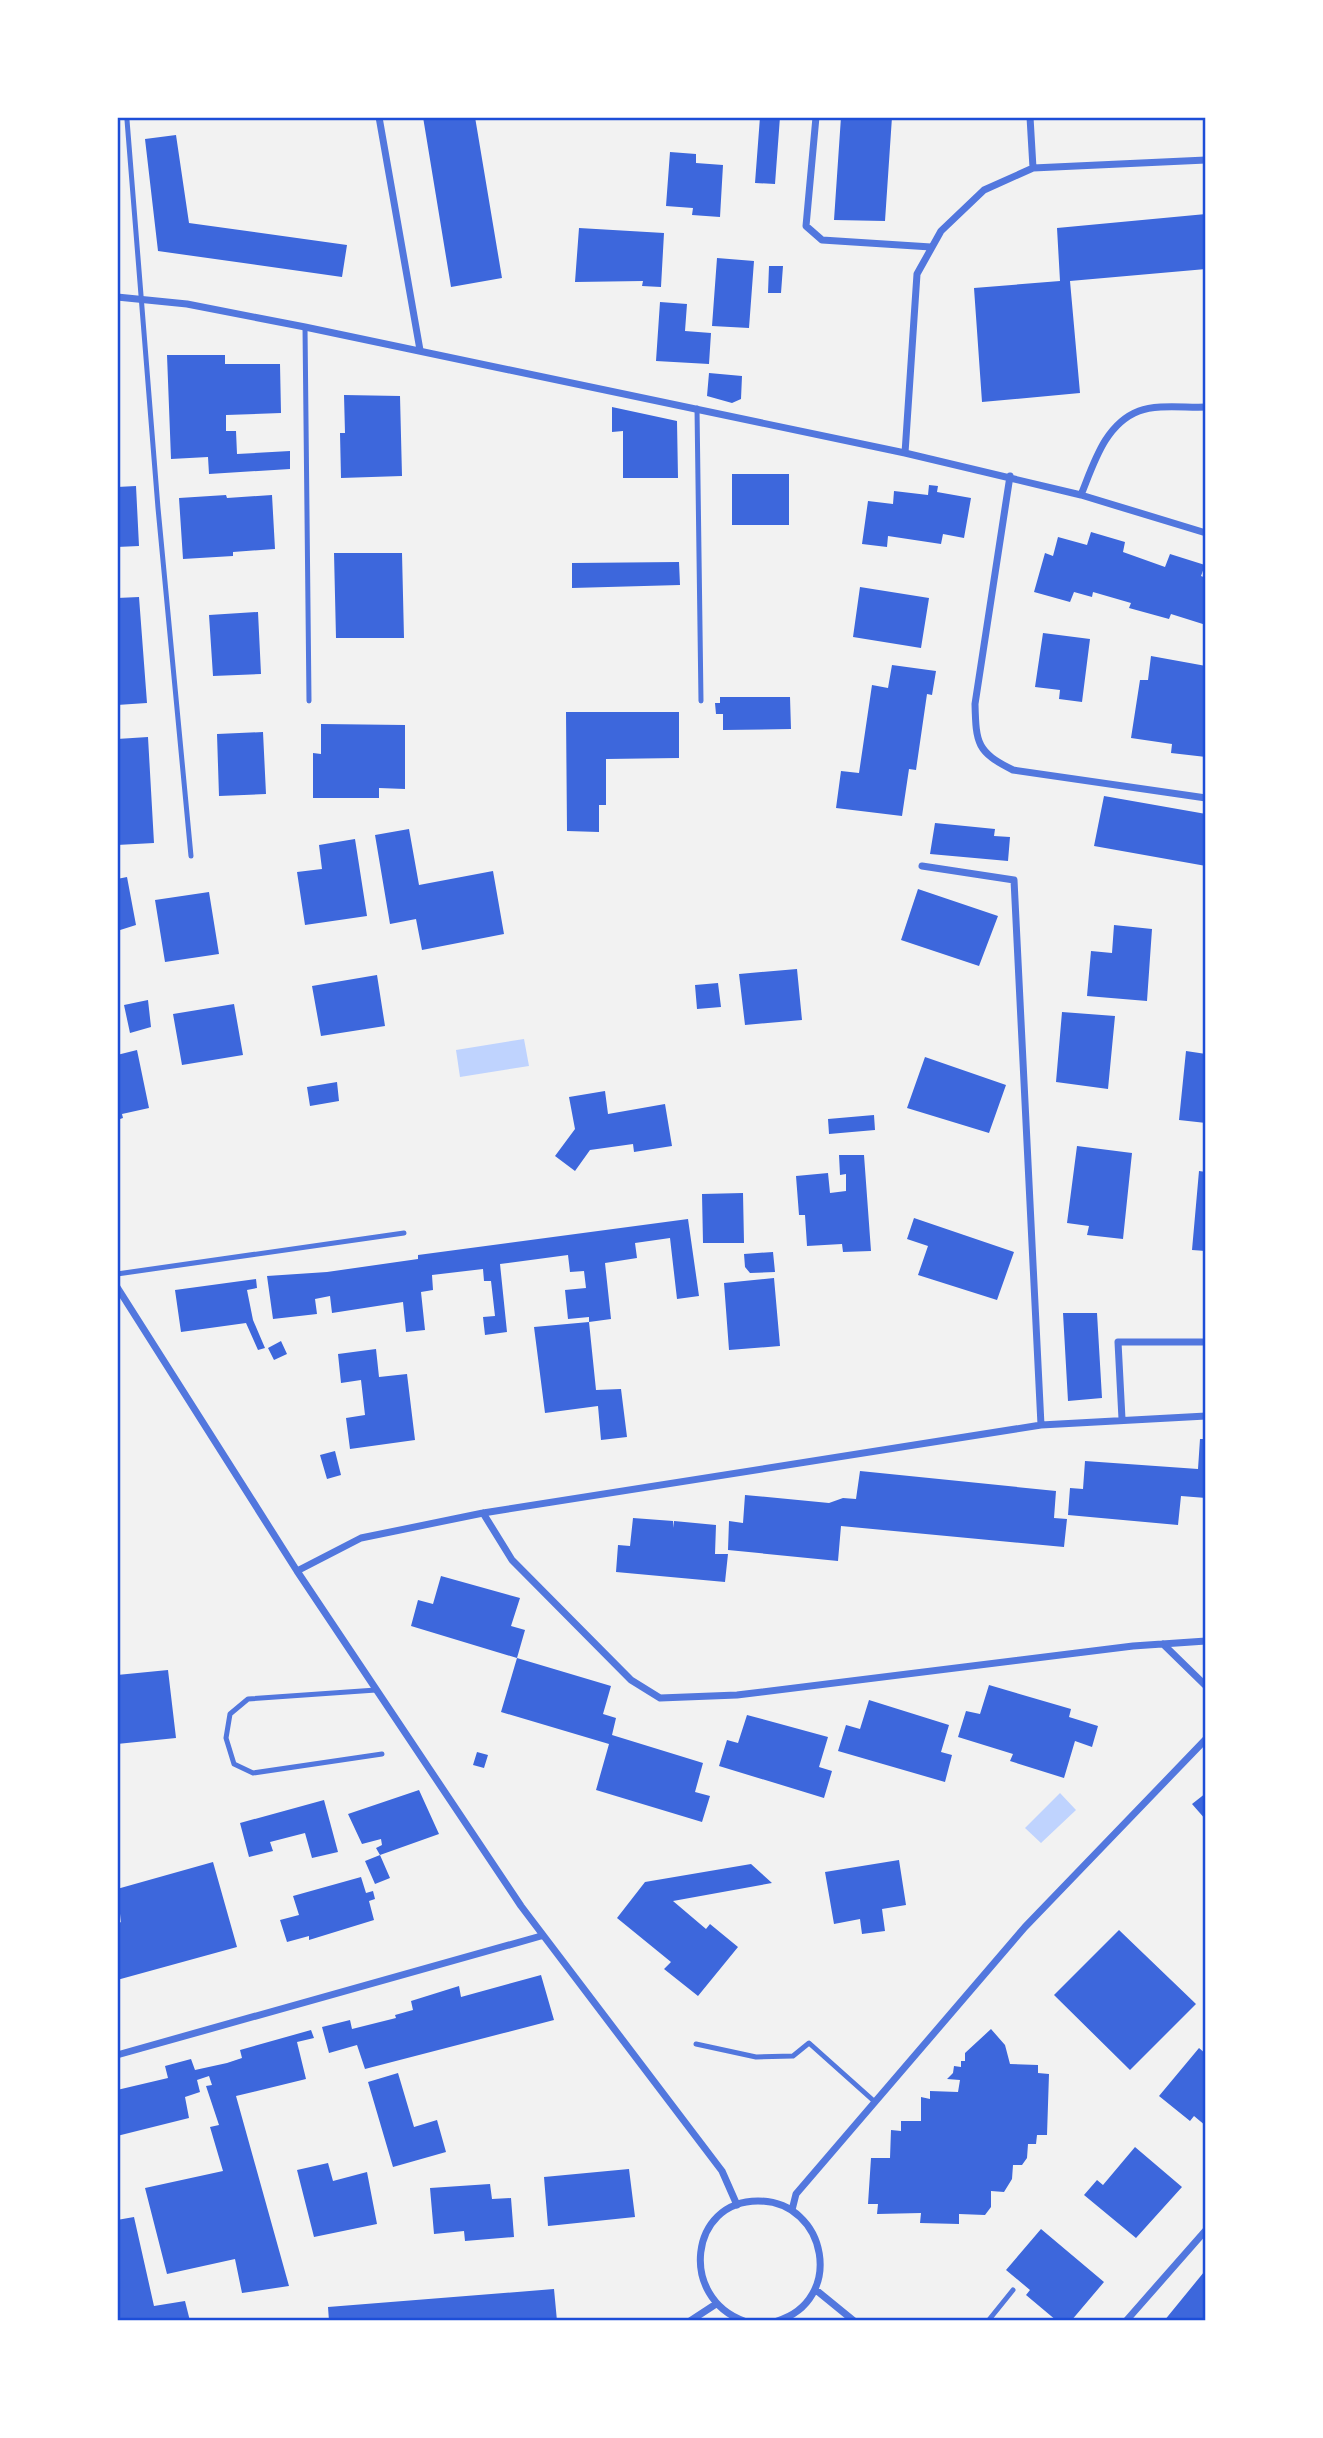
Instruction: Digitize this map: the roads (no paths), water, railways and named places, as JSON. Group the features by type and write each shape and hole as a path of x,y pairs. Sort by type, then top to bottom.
{"street":[{"path":"379,117 420,350"},
{"path":"816,117 806,226 822,240 932,247"},
{"path":"1030,117 1033,168"},
{"path":"905,453 917,274 941,230 984,190 1033,168 1206,160"},
{"path":"117,297 187,304 698,408 1010,476 1206,533"},
{"path":"1080,495 1102,446 1117,424 1141,410 1206,407"},
{"path":"1010,476 975,704 976,732 988,757 1013,770 1206,798"},
{"path":"922,866 1014,880 1041,1425"},
{"path":"117,1287 297,1571 541,1936 722,2171 737,2205"},
{"path":"1122,1419 1118,1342 1206,1342"},
{"path":"297,1571 361,1538 483,1513 1041,1425 1206,1416"},
{"path":"483,1513 512,1560 631,1680 660,1698 737,1695 1206,1641"},
{"path":"1163,1644 1206,1686"},
{"path":"792,2210 796,2194 1034,1917 1206,1740"},
{"path":"117,2055 541,1936"},
{"path":"744,2321 731,2316 716,2304 700,2275 699,2258 710,2226 737,2205 755,2201 774,2202 792,2210 813,2231 820,2245 822,2260 816,2290 804,2306 788,2318 777,2321"},
{"path":"1126,2321 1206,2230"},
{"path":"816,2290 854,2321"},
{"path":"690,2321 716,2304"}],"lane":[{"path":"128,120 158,508 191,856"},
{"path":"305,327 309,701"},
{"path":"698,408 701,701"},
{"path":"117,1273 404,1233"},
{"path":"376,1690 248,1699 230,1714 226,1738 234,1764 253,1773 382,1754"},
{"path":"696,2044 756,2057 793,2056 809,2043 875,2102"},
{"path":"988,2321 1013,2290"}],"water":[{"path":"524,1039 529,1066 460,1077 456,1050"},
{"path":"1060,1793 1076,1810 1041,1843 1025,1828"}]}
